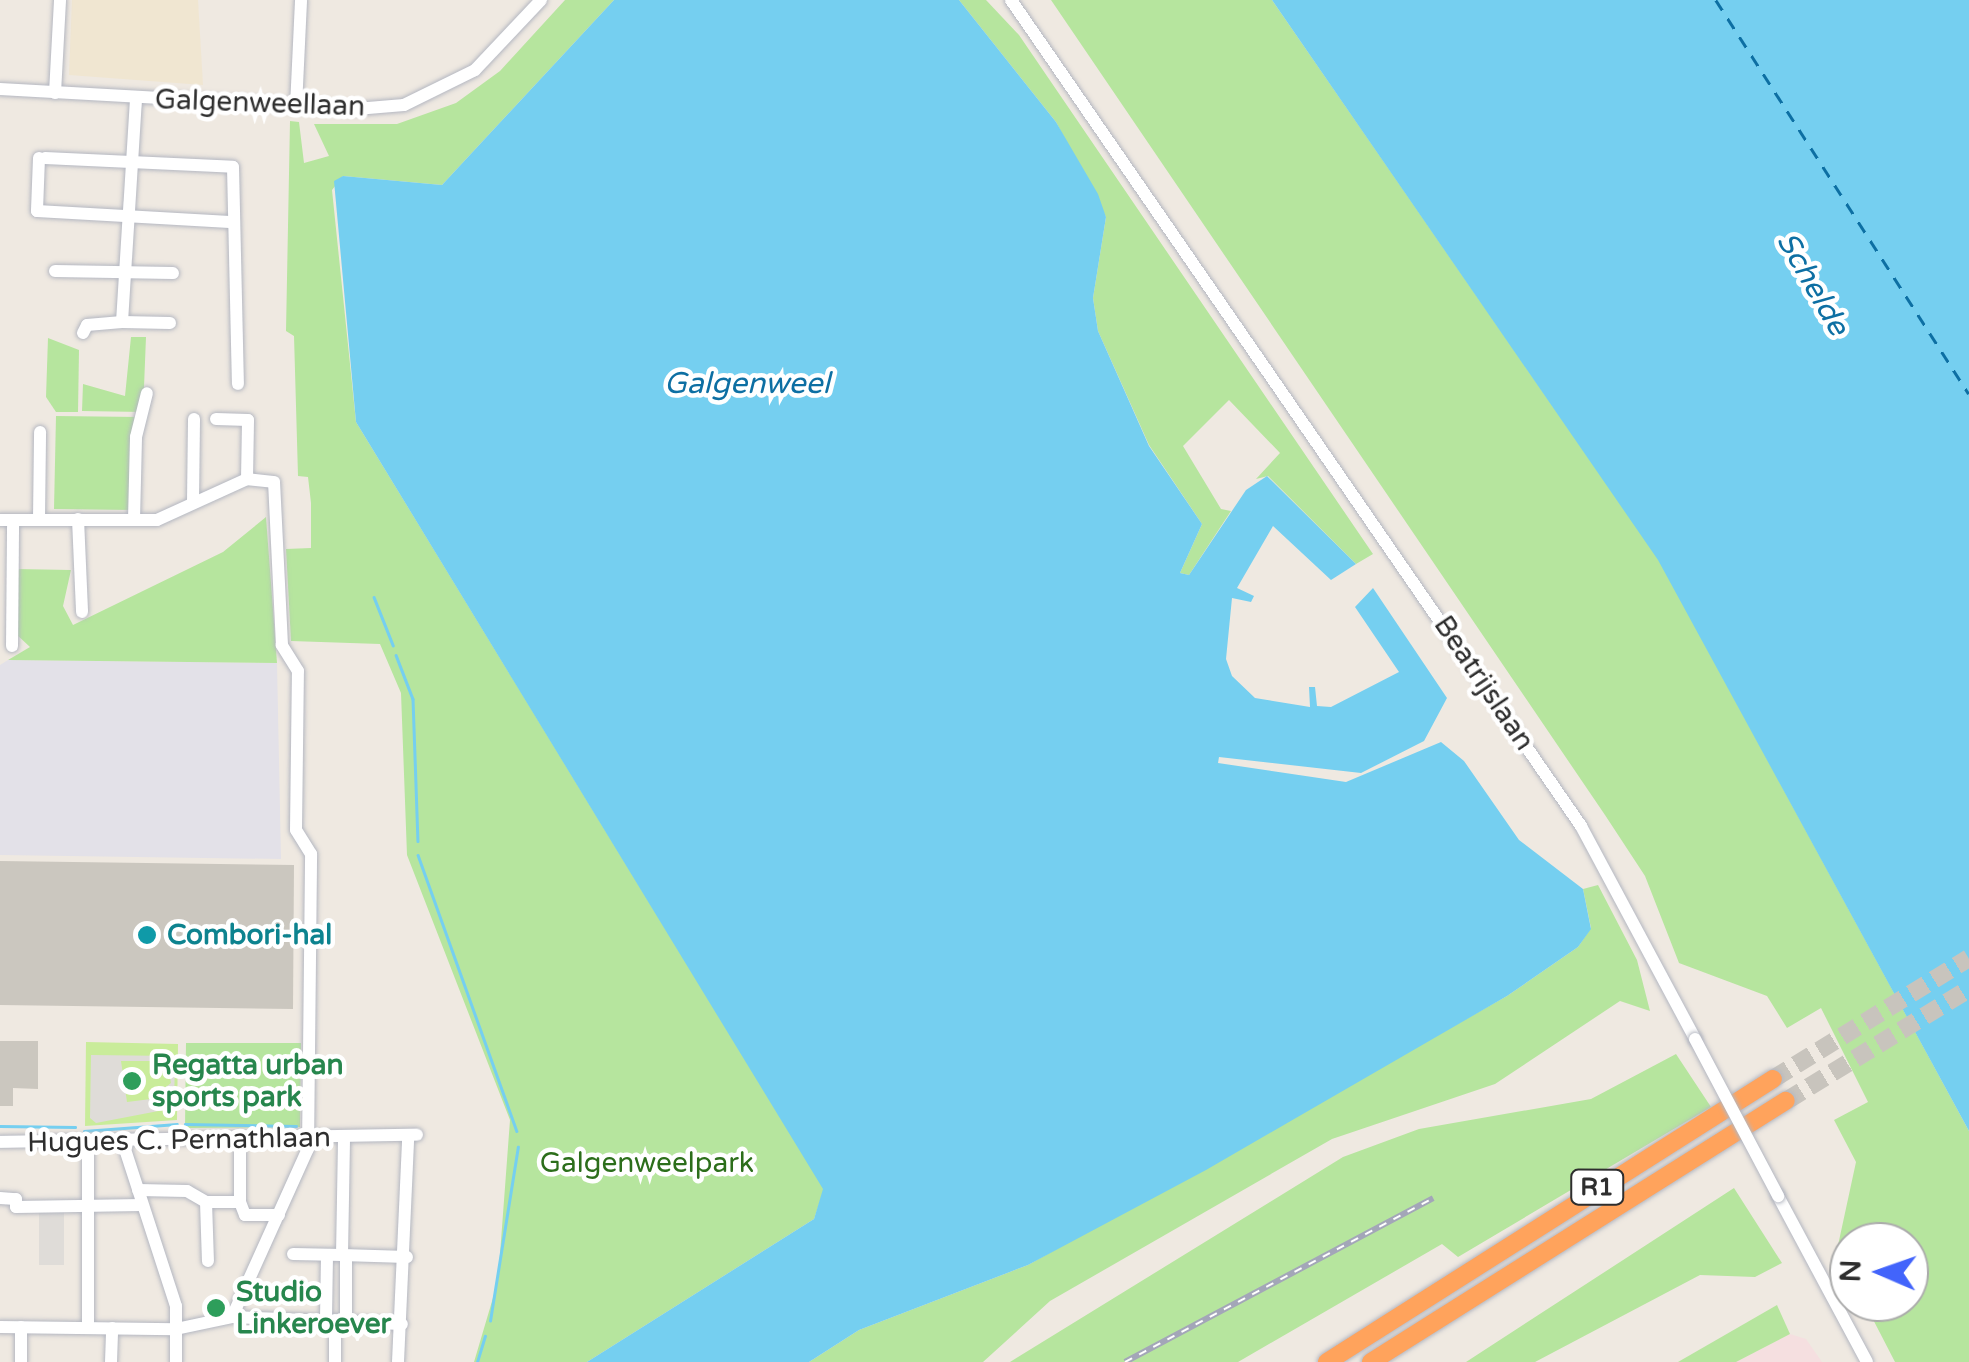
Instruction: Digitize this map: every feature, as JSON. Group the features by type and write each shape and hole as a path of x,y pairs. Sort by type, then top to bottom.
{"highway":[{"name":"R1","path":"1327,1362 1772,1079"},
{"name":"R1","path":"1371,1362 1786,1101"}],"street":[{"path":"55,93 60,0"},
{"path":"296,107 301,0"},
{"name":"Galgenweellaan","path":"0,89 369,108 426,98 488,59 541,0"},
{"name":"Beatrijslaan","path":"1011,0 1044,38"},
{"name":"Beatrijslaan","path":"1020,0 1581,826 1867,1362"},
{"path":"122,322 136,98"},
{"path":"230,222 37,211 42,158 233,167 230,222 238,384"},
{"path":"55,270 173,272"},
{"path":"83,333 87,325 170,323"},
{"path":"134,520 136,436 147,393"},
{"path":"216,419 248,420 247,479"},
{"path":"193,502 194,420"},
{"path":"39,519 40,432"},
{"path":"12,646 7,520 157,520 247,479 274,482 282,644 298,671 296,830 311,854 308,1137 232,1317"},
{"path":"78,519 82,612"},
{"path":"240,1136 240,1201 244,1214 278,1215"},
{"name":"Hugues C. Pernathlaan","path":"0,1142 88,1143 240,1136 412,1137 403,1257"},
{"path":"335,1322 346,1304 344,1138"},
{"path":"122,1140 176,1329 176,1362"},
{"path":"88,1143 88,1328"},
{"path":"138,1190 187,1191 204,1202 240,1201"},
{"path":"0,1198 39,1208 142,1205"},
{"path":"204,1202 208,1261"},
{"path":"293,1254 403,1257 398,1362"},
{"path":"327,1256 326,1304 335,1322 335,1362"},
{"path":"0,1327 176,1329 232,1317 402,1324"},
{"path":"20,1362 21,1327"},
{"path":"111,1362 112,1328"}],"shaded area":[{"path":"72,0 198,0 203,85 69,75"},
{"path":"8,660 277,663 281,859 0,855 0,665"},
{"path":"91,1055 175,1056 174,1108 96,1123 90,1118","holes":["121,1061 167,1061 171,1083 151,1099 127,1102"]},
{"path":"39,1206 64,1206 64,1265 39,1265"},
{"path":"1790,1334 1806,1339 1822,1362 1736,1362"}],"green space":[{"name":"Galgenweelpark","path":"565,0 614,0 442,185 343,176 332,190 356,422 824,1189 814,1219 587,1362 474,1362 498,1281 510,1120 407,855 401,693 380,644 291,641 286,549 311,548 311,503 308,477 298,476 294,336 286,331 290,121 299,122 304,163 329,156 314,124 397,124 456,103 500,71"},
{"path":"959,0 986,0 1019,35 1373,554 1356,564 1268,476 1256,479 1280,453 1229,400 1183,446 1221,509 1231,511 1189,575 1180,573 1202,524 1149,445 1098,331 1093,298 1106,217 1056,122"},
{"path":"1051,0 1272,0 1659,560 1969,1131 1969,1362 1895,1362 1874,1322 1929,1322 1929,1222 1843,1222 1856,1162 1834,1120 1868,1102 1821,1008 1787,1028 1767,996 1679,963 1645,876"},
{"path":"131,337 146,337 143,412 82,411 83,384 125,396"},
{"path":"48,338 79,350 78,412 56,412 46,397"},
{"path":"56,416 139,417 133,510 54,509"},
{"path":"266,517 277,663 8,660 30,647 15,633 16,569 71,570 63,606 73,625 223,552"},
{"path":"1598,885 1637,960 1650,1011 1620,1001 1495,1084 1332,1139 1050,1301 983,1362 809,1362 859,1330 1028,1265 1507,996 1578,947 1591,928 1583,889"},
{"name":"Regatta urban sports park","path":"86,1042 178,1044 177,1120 85,1126"},
{"path":"186,1043 301,1043 300,1127 185,1128"},
{"path":"1676,1054 1711,1107 1458,1257 1442,1244 1238,1362 1010,1362 1343,1157 1419,1129 1591,1099"},
{"path":"1734,1188 1782,1263 1755,1277 1700,1275 1535,1362 1466,1362"},
{"path":"1777,1305 1790,1334 1736,1362 1678,1362"}],"water":[{"name":"Galgenweel","path":"614,0 959,0 1056,122 1098,194 1106,217 1093,298 1098,331 1149,446 1202,524 1180,573 1189,575 1246,490 1267,476 1356,564 1331,580 1273,526 1237,588 1254,596 1251,602 1232,598 1226,659 1232,676 1255,698 1310,707 1309,687 1315,687 1317,706 1331,707 1399,672 1355,607 1373,588 1447,698 1424,741 1361,773 1219,757 1218,763 1346,782 1441,742 1464,761 1519,840 1583,889 1591,929 1578,947 1507,996 1206,1170 1028,1265 859,1330 809,1362 587,1362 814,1219 823,1189 356,422 334,181 343,176 442,185"},
{"name":"Schelde","path":"1272,0 1969,0 1969,1131 1658,560"}],"building":[{"name":"Combori-hal","path":"0,861 294,865 293,1009 0,1005"},
{"path":"0,1041 38,1041 38,1089 13,1088 13,1106 0,1106"}],"waterway":[{"path":"374,597 393,645"},
{"path":"396,655 413,699 418,841"},
{"path":"418,855 517,1131"},
{"path":"84,1131 177,1124"},
{"path":"185,1124 296,1126"},
{"path":"0,1126 75,1127"},
{"path":"490,1321 518,1147"},
{"path":"477,1362 485,1336"}],"ferry route":[{"path":"1716,0 1969,394"}],"tunnel":[{"path":"1773,1079 1969,958"},
{"path":"1786,1101 1969,989"}],"railway":[{"path":"1125,1362 1433,1198"}],"place":[{"name":"Combori-hal","path":"147,935"},
{"name":"Regatta urban sports park","path":"132,1081"},
{"name":"Studio Linkeroever","path":"216,1308"}]}
